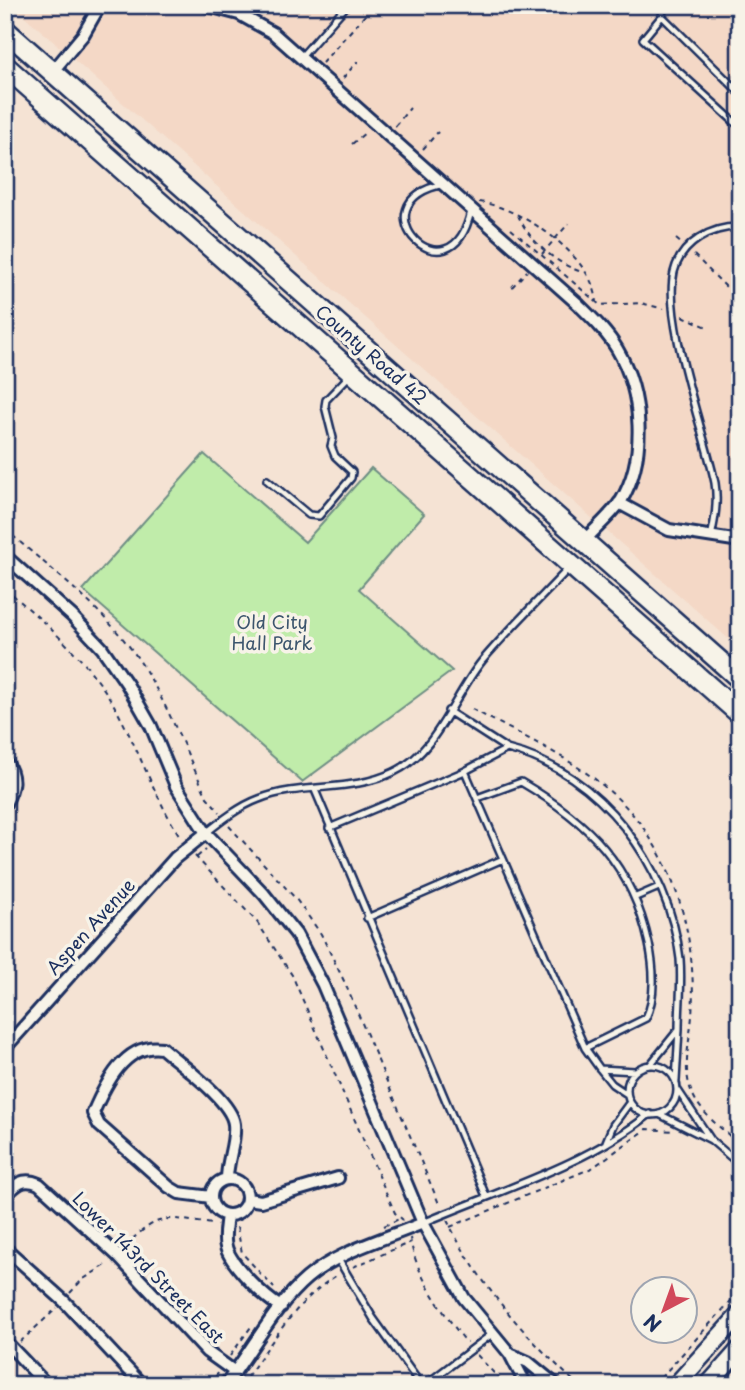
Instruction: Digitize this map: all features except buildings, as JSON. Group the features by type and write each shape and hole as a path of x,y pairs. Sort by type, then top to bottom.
{"highway":[{"name":"County Road 42","path":"5,30 740,678"},
{"path":"5,47 36,71 53,71"},
{"name":"County Road 42","path":"5,66 740,714"},
{"path":"36,92 48,88 66,97 167,186 243,240"},
{"path":"382,398 439,431 567,542 575,547 584,541"},
{"path":"571,566 578,561 598,570 708,665 740,687"}],"street":[{"path":"53,71 83,34 100,5"},
{"path":"205,5 259,22 578,304 618,350 635,395 638,444 630,481 620,503 584,541"},
{"path":"620,503 669,530 740,541"},
{"path":"5,556 72,615 102,648 151,726 176,786 206,833 277,908 307,952 423,1223 464,1298 510,1354 526,1385"},
{"path":"5,760 11,770 14,787 5,804"},
{"name":"Aspen Avenue","path":"5,1048 187,847 206,833"},
{"path":"211,1197 179,1193 169,1187 99,1125 93,1113 114,1072 126,1061 151,1046 162,1048 226,1105 233,1120 234,1134 227,1179"},
{"path":"247,1199 261,1201 338,1178"},
{"path":"223,1222 240,1211 247,1199 242,1184 227,1179 215,1185 211,1197 223,1222 229,1256 262,1292 281,1307"},
{"name":"Lower 143rd Street East","path":"5,1196 19,1182 28,1180 39,1184 117,1255 207,1352 235,1372"},
{"path":"225,1385 281,1307 308,1278 338,1259 423,1223"},
{"path":"5,1248 64,1301 142,1385"},
{"path":"677,1385 740,1314"},
{"path":"10,1345 47,1385"},
{"path":"708,1385 740,1349"},
{"path":"510,1354 528,1362 556,1385"}],"lane":[{"path":"300,57 347,5"},
{"path":"664,5 662,16 643,39 740,127"},
{"path":"662,16 740,93"},
{"path":"444,184 419,192 409,205 406,228 416,243 432,250 451,247 465,232 472,209"},
{"path":"711,537 716,516 715,485 674,313 673,274 677,262 697,239 715,229 740,227"},
{"path":"267,480 309,515 319,516 351,478 352,472 335,456 331,446 333,438 325,406 353,372"},
{"path":"206,833 259,799 351,786 395,772 426,748 481,662 571,566"},
{"path":"448,711 507,749 528,754 565,774 606,807 641,849 659,887 680,959 677,1089 672,1104 659,1114"},
{"path":"329,828 465,771 507,749"},
{"path":"465,771 585,1048 612,1084 627,1094"},
{"path":"477,798 521,782 556,803 608,851 636,897 653,962 650,1009 646,1018 585,1048"},
{"path":"315,790 486,1196"},
{"path":"367,918 503,859"},
{"path":"636,897 659,887"},
{"path":"600,1069 635,1071 650,1065 679,1029"},
{"path":"650,1065 666,1069 676,1081"},
{"path":"635,1071 627,1086 630,1102 643,1113 659,1114 711,1140 740,1165"},
{"path":"677,1089 711,1140"},
{"path":"606,1142 613,1125 630,1102"},
{"path":"423,1223 569,1164 606,1142 621,1137 650,1114"},
{"path":"338,1259 373,1318 423,1385 493,1333"}],"path":[{"path":"321,65 374,5"},
{"path":"340,81 358,61"},
{"path":"420,152 438,132"},
{"path":"485,210 475,202 517,214 555,240 583,273 594,290 596,303"},
{"path":"517,214 526,229 545,250 560,262 583,273"},
{"path":"548,247 569,223"},
{"path":"505,228 514,230 596,303 603,306 641,303 707,327"},
{"path":"676,239 740,301"},
{"path":"5,588 56,633 90,669 116,708 166,814 187,847 257,922 292,975 395,1213 401,1217 407,1230 411,1251 426,1281 472,1349 505,1385"},
{"path":"692,1111 698,1105"},
{"path":"450,1227 592,1168 647,1129 672,1132 680,1124"},
{"path":"10,1345 64,1301 82,1280 102,1270 148,1226 160,1219 175,1217 223,1222 238,1227 242,1253 278,1291"},
{"path":"241,1385 291,1315 322,1284 344,1271 411,1242"},
{"path":"654,1385 740,1291"},
{"path":"729,1385 740,1373"}],"shaded area":[{"path":"12,5 740,5 740,649"}],"green space":[{"name":"Old City Hall Park","path":"204,454 305,542 371,468 424,514 359,589 452,671 302,782 83,590"}]}
